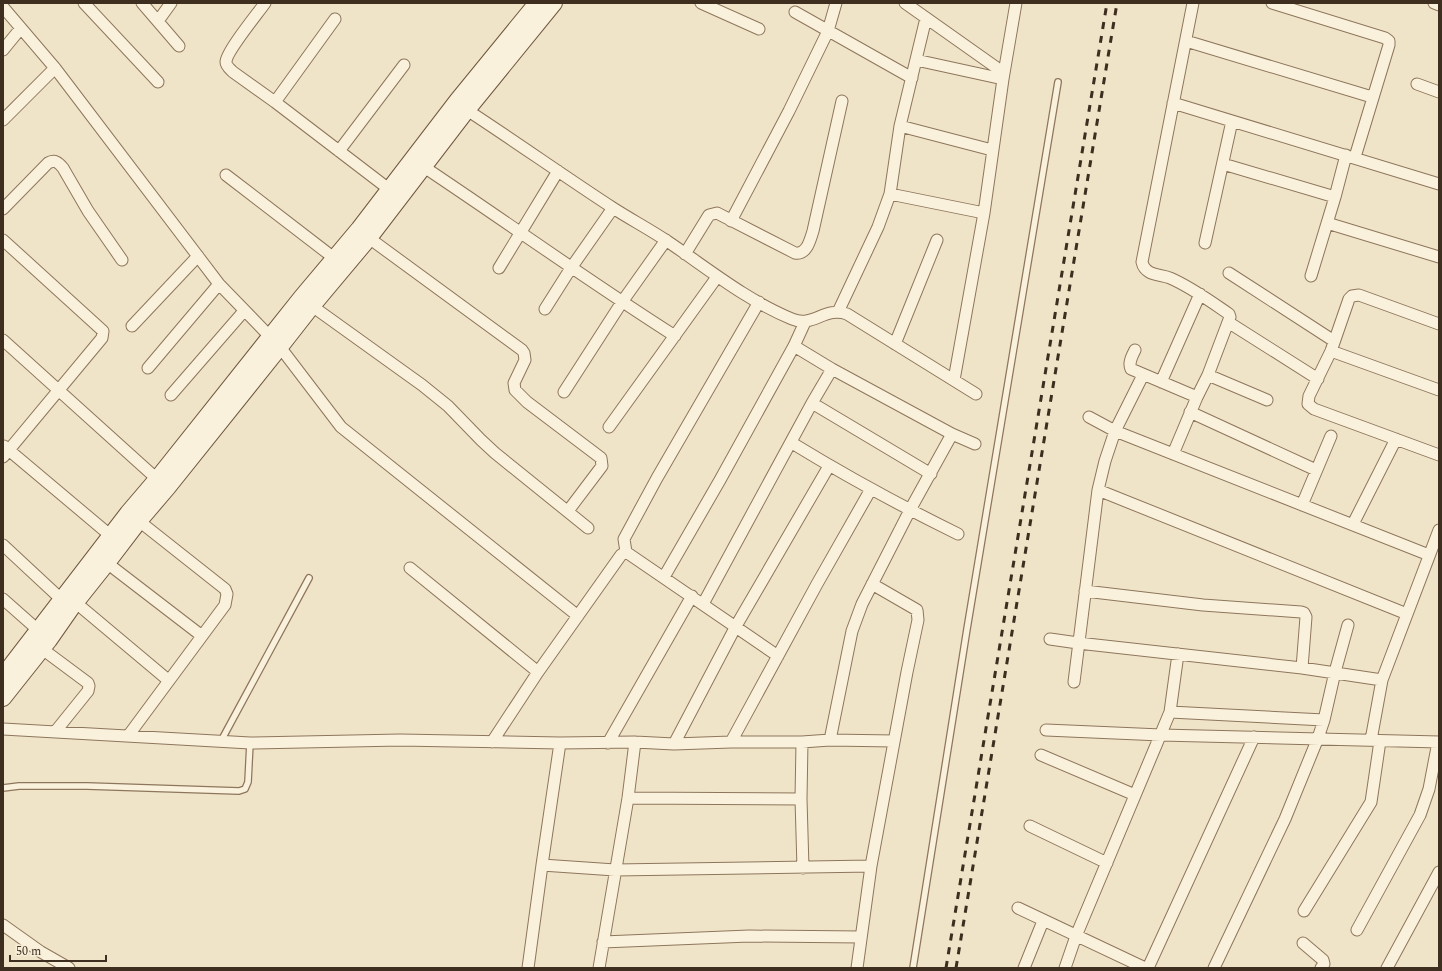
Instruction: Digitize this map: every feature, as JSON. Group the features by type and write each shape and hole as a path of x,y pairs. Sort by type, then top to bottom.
{"main road":[{"path":"3,698 41,648 49,640 68,601 110,536 157,479 276,342 312,306 369,238 394,194 457,101 536,3"},
{"path":"3,676 38,630 107,563 138,521 173,481 276,342 334,258 394,194 424,167 467,110 554,3"}],"street":[{"path":"84,3 158,82"},
{"path":"142,3 179,46"},
{"path":"158,21 171,3"},
{"path":"265,3 232,48 226,59 226,63 233,72 275,102 394,194"},
{"path":"701,3 759,30"},
{"path":"731,221 789,111 828,31 836,3"},
{"path":"905,3 1003,76"},
{"path":"954,380 984,214 1003,76 1016,3"},
{"path":"1173,454 1190,412 1208,375 1230,317 1229,314 1200,294 1176,280 1150,273 1144,268 1142,262 1186,41 1192,3"},
{"path":"1272,3 1387,39 1389,45 1372,97 1335,197 1311,276"},
{"path":"1434,3 1439,5"},
{"path":"3,7 55,68 219,284 276,342 341,427 578,616"},
{"path":"795,12 912,78"},
{"path":"838,312 878,227 890,194 900,126 926,18"},
{"path":"275,102 335,19"},
{"path":"3,50 21,28"},
{"path":"1186,41 1372,97"},
{"path":"916,60 1003,76"},
{"path":"339,151 404,65"},
{"path":"3,120 55,68"},
{"path":"1417,84 1439,92"},
{"path":"685,254 709,215 717,214 795,253 801,253 805,250 813,231 842,102"},
{"path":"1173,103 1439,184"},
{"path":"467,110 613,208 666,240 717,277 759,302 799,322 805,322 827,313 838,312 847,314 976,394"},
{"path":"1205,243 1232,121"},
{"path":"900,126 992,150"},
{"path":"3,209 48,163 51,161 58,162 88,211 122,260"},
{"path":"1223,164 1335,197"},
{"path":"424,167 521,232 571,268 675,336"},
{"path":"499,268 558,171"},
{"path":"226,175 334,258"},
{"path":"890,194 984,214"},
{"path":"545,309 571,268 613,208"},
{"path":"1328,222 1439,257"},
{"path":"369,238 522,350 525,360 514,383 514,390 526,402 601,458 602,466 568,511"},
{"path":"3,240 103,331 102,338 59,390 5,451 110,536"},
{"path":"564,392 622,302 666,240"},
{"path":"895,344 937,240"},
{"path":"132,326 198,256"},
{"path":"1229,273 1333,346 1439,390"},
{"path":"609,427 717,277"},
{"path":"148,368 219,284"},
{"path":"1161,382 1200,294"},
{"path":"1439,324 1359,295 1354,295 1349,299 1333,346 1309,396 1308,404 1311,408 1439,454"},
{"path":"759,302 657,478 624,539 626,552 778,656"},
{"path":"312,306 422,385 448,406 495,453 588,528"},
{"path":"171,396 244,310"},
{"path":"664,577 720,480 794,346 805,322"},
{"path":"1228,322 1318,379"},
{"path":"3,340 157,479"},
{"path":"794,346 952,434 975,444"},
{"path":"1135,350 1130,361 1130,367 1143,375 1197,397"},
{"path":"703,604 832,368"},
{"path":"1074,682 1098,490 1105,461 1115,431 1143,375"},
{"path":"1208,375 1266,400"},
{"path":"812,403 931,474"},
{"path":"1190,412 1316,470"},
{"path":"1089,417 1115,431 1353,524 1429,556"},
{"path":"830,740 852,631 862,604 910,510 952,434"},
{"path":"1302,505 1331,436"},
{"path":"1353,524 1396,439"},
{"path":"792,442 829,466 958,534"},
{"path":"674,744 736,626 829,466"},
{"path":"731,742 816,584 871,488"},
{"path":"1098,490 1407,614"},
{"path":"128,736 225,605 227,598 227,592 138,521"},
{"path":"1304,911 1371,802 1382,680 1438,534"},
{"path":"3,545 68,601 168,680"},
{"path":"492,742 538,672 621,555 626,552"},
{"path":"107,563 202,636"},
{"path":"410,568 538,672"},
{"path":"857,968 871,866 917,626 918,614 917,610 872,584"},
{"path":"1085,591 1203,605 1301,612 1305,614 1306,617 1302,668"},
{"path":"608,743 692,596"},
{"path":"3,599 38,630"},
{"path":"1214,968 1285,819 1318,738 1324,720 1348,624"},
{"path":"1050,639 1335,672 1382,680"},
{"path":"41,648 88,683 89,686 88,691 55,732"},
{"path":"1065,968 1076,936 1170,712 1178,654"},
{"path":"1170,712 1324,720"},
{"path":"3,728 250,743 400,740 560,743 635,742 674,744 802,742 830,740 894,741"},
{"path":"1046,730 1161,735 1439,742 1429,789 1420,815 1357,930"},
{"path":"1018,908 1146,968 1254,737"},
{"path":"600,968 628,798 635,742"},
{"path":"802,742 801,799 803,868"},
{"path":"528,968 560,743"},
{"path":"1042,755 1136,795"},
{"path":"628,798 801,799"},
{"path":"1030,826 1107,863"},
{"path":"542,865 615,870 871,866"},
{"path":"1386,968 1439,872"},
{"path":"1024,968 1043,920"},
{"path":"3,926 41,952 69,968"},
{"path":"604,942 749,936 861,937"},
{"path":"1303,943 1323,960 1324,964 1321,968"}],"lane":[{"path":"913,968 1058,82"},
{"path":"221,741 310,578"},
{"path":"3,788 19,786 87,786 239,791 245,789 248,782 250,743"}],"railway":[{"path":"946,968 1107,3"},
{"path":"956,968 1117,3"}]}
